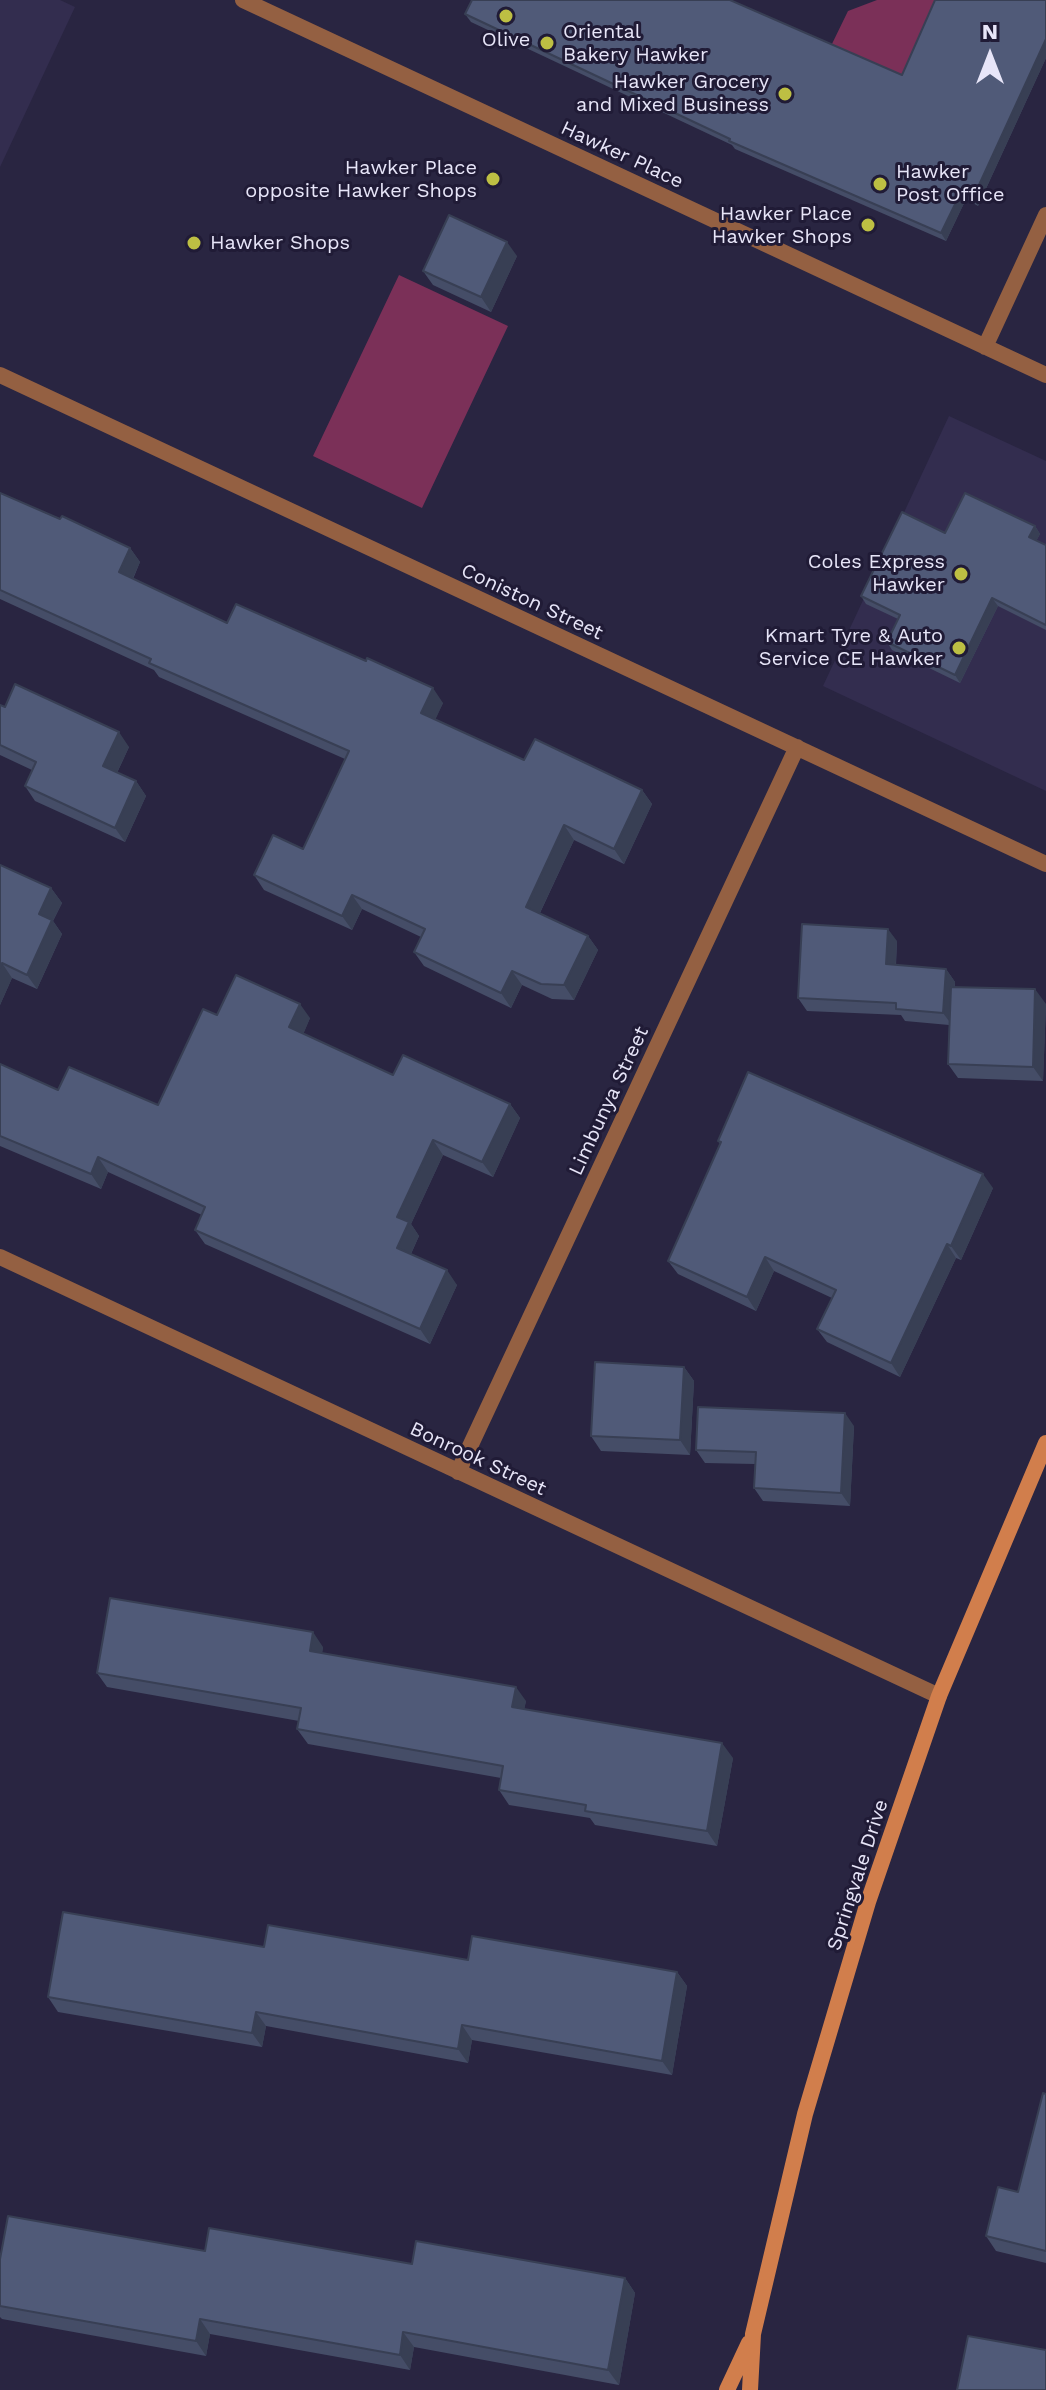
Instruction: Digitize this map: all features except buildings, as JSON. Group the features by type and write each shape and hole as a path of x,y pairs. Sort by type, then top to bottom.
{"main road":[{"name":"Springvale Drive","path":"750,2390 753,2334 805,2114 868,1902 939,1696 1046,1443"},
{"name":"Springvale Drive","path":"727,2390 753,2334"}],"street":[{"name":"Hawker Place","path":"243,0 1046,375"},
{"path":"985,347 1046,215"},
{"name":"Coniston Street","path":"0,375 1046,864"},
{"name":"Limbunya Street","path":"458,1472 797,747"},
{"name":"Bonrook Street","path":"0,1257 939,1696"}],"shaded area":[{"path":"0,0 60,0 75,7 0,167"},
{"path":"877,0 939,0 907,82 830,48 848,11"},
{"path":"399,275 508,326 422,508 313,456"},
{"name":"Coles Express Hawker","path":"949,416 1046,461 1046,791 823,686"}],"place":[{"name":"Olive","path":"506,16"},
{"name":"Oriental Bakery Hawker","path":"547,43"},
{"name":"Hawker Grocery and Mixed Business","path":"785,94"},
{"name":"Hawker Place opposite Hawker Shops","path":"493,179"},
{"name":"Hawker Post Office","path":"880,184"},
{"name":"Hawker Place Hawker Shops","path":"868,225"},
{"name":"Hawker Shops","path":"194,243"},
{"name":"Coles Express Hawker","path":"961,574"},
{"name":"Kmart Tyre & Auto Service CE Hawker","path":"959,648"}]}
